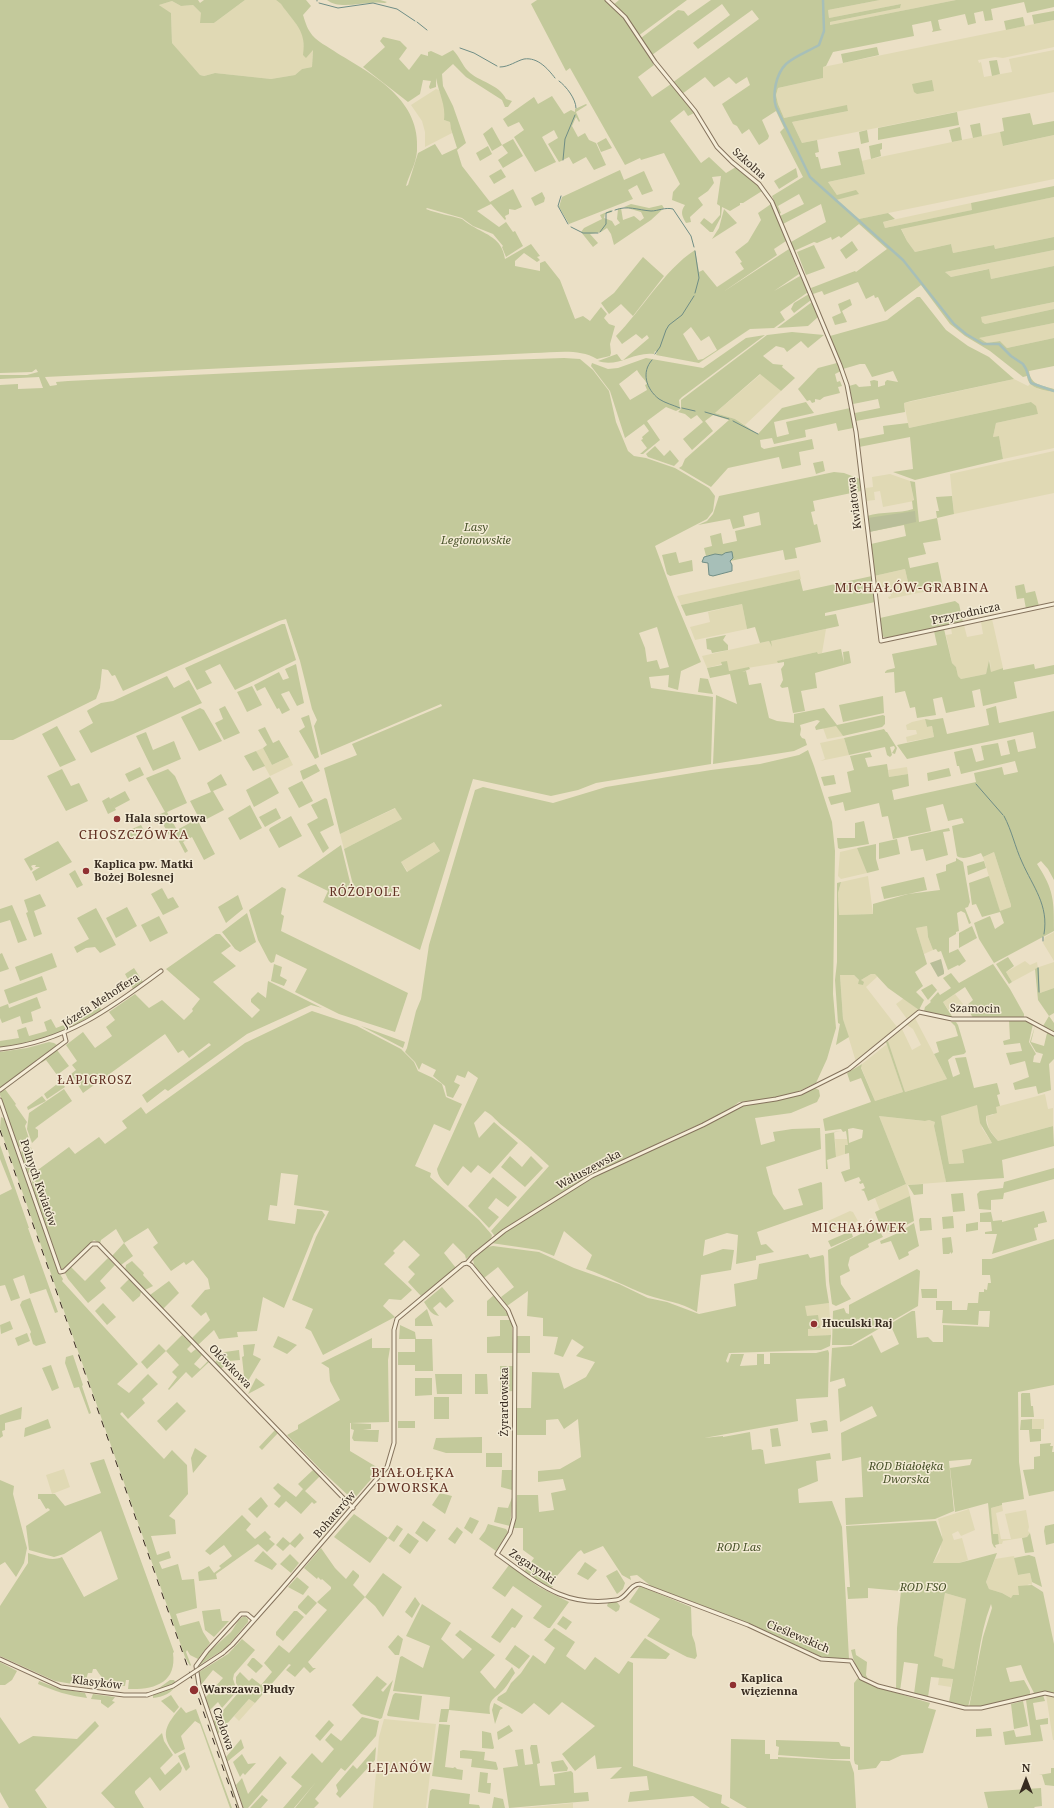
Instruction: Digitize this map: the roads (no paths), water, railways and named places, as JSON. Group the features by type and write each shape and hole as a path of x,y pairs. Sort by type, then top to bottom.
{"street":[{"name":"Szkolna","path":"607,0 625,18 654,62 695,111 717,147 765,191 772,202 840,365"},
{"name":"Kwiatowa","path":"840,365 847,386 855,429 881,641"},
{"name":"Przyrodnicza","path":"881,641 1054,604"},
{"name":"Józefa Mehoffera","path":"0,1090 66,1041 64,1033 102,1014 161,972"},
{"name":"Szamocin","path":"821,1084 849,1069 919,1012 955,1019 1026,1019 1054,1034"},
{"path":"1,1049 35,1043 64,1033"},
{"name":"Wałuszewska","path":"395,1324 397,1319 419,1300 463,1264 467,1263 473,1256 504,1231 592,1176 703,1125 743,1104 789,1096 821,1084"},
{"name":"Polnych Kwiatów","path":"0,1100 60,1272 64,1271 92,1244"},
{"name":"Ołówkowa","path":"92,1244 98,1244 353,1508"},
{"name":"Żyrardowska","path":"467,1263 471,1265 508,1310 514,1327 514,1514 510,1533 497,1554"},
{"name":"Bohaterów","path":"192,1673 223,1653 232,1645 353,1508 387,1467 393,1452 395,1324"},
{"name":"Zegarynki","path":"497,1554 553,1592 586,1601 605,1602"},
{"name":"Cieślewskich","path":"605,1602 622,1599 633,1586 640,1584 748,1625 822,1659 851,1661 861,1678 881,1687 965,1708 981,1708 1044,1693 1054,1695"},
{"name":"Czołowa","path":"241,1808 199,1686 196,1666 207,1651 241,1614 246,1614 254,1620"},
{"name":"Klasyków","path":"0,1659 61,1687 124,1695 147,1695 169,1688 192,1673"}],"water":[{"path":"732,552 733,558 730,561 732,571 713,576 709,575 708,563 702,562 704,557"}],"waterway":[{"path":"823,0 824,31 819,45 786,64 777,79 774,96 776,107 810,177 903,260 954,324 966,334 983,344 999,344 1011,356 1023,364 1031,383 1054,391"},
{"path":"319,3 338,8 373,3 397,9 415,21"},
{"path":"417,22 427,30"},
{"path":"460,48 474,53 497,66"},
{"path":"500,67 524,59 529,59 542,64 555,78"},
{"path":"559,81 570,93 576,104 576,108"},
{"path":"563,160 565,139 575,115"},
{"path":"561,196 558,206 568,224"},
{"path":"615,210 624,208 651,211 667,208 673,209 691,236 694,247"},
{"path":"600,232 606,224 606,213 612,211"},
{"path":"571,227 583,233 598,233"},
{"path":"695,251 699,278 695,293"},
{"path":"655,354 660,347 669,325 682,315 694,296"},
{"path":"652,360 646,375 648,385 659,399 680,408"},
{"path":"682,408 695,411"},
{"path":"705,412 729,419"},
{"path":"733,421 758,434"},
{"path":"976,784 1003,815"},
{"path":"1004,816 1026,871 1039,896 1044,914 1044,934"},
{"path":"1038,968 1039,992"}],"railway":[{"path":"0,1130 237,1808"}],"place":[{"name":"Hala sportowa","path":"117,819"},
{"name":"Kaplica pw. Matki Bożej Bolesnej","path":"86,871"},
{"name":"Huculski Raj","path":"814,1324"},
{"name":"Kaplica więzienna","path":"733,1685"},
{"name":"Warszawa Płudy","path":"194,1690"}],"district":[{"name":"MICHAŁÓW-GRABINA","path":"912,588"},
{"name":"CHOSZCZÓWKA","path":"134,835"},
{"name":"RÓŻOPOLE","path":"365,893"},
{"name":"ŁAPIGROSZ","path":"95,1081"},
{"name":"MICHAŁÓWEK","path":"859,1229"},
{"name":"BIAŁOŁĘKA DWORSKA","path":"413,1480"},
{"name":"LEJANÓW","path":"400,1769"}],"park label":[{"name":"Lasy Legionowskie","path":"476,534"},
{"name":"ROD Białołęka Dworska","path":"906,1473"},
{"name":"ROD Las","path":"739,1548"},
{"name":"ROD FSO","path":"923,1588"}]}
